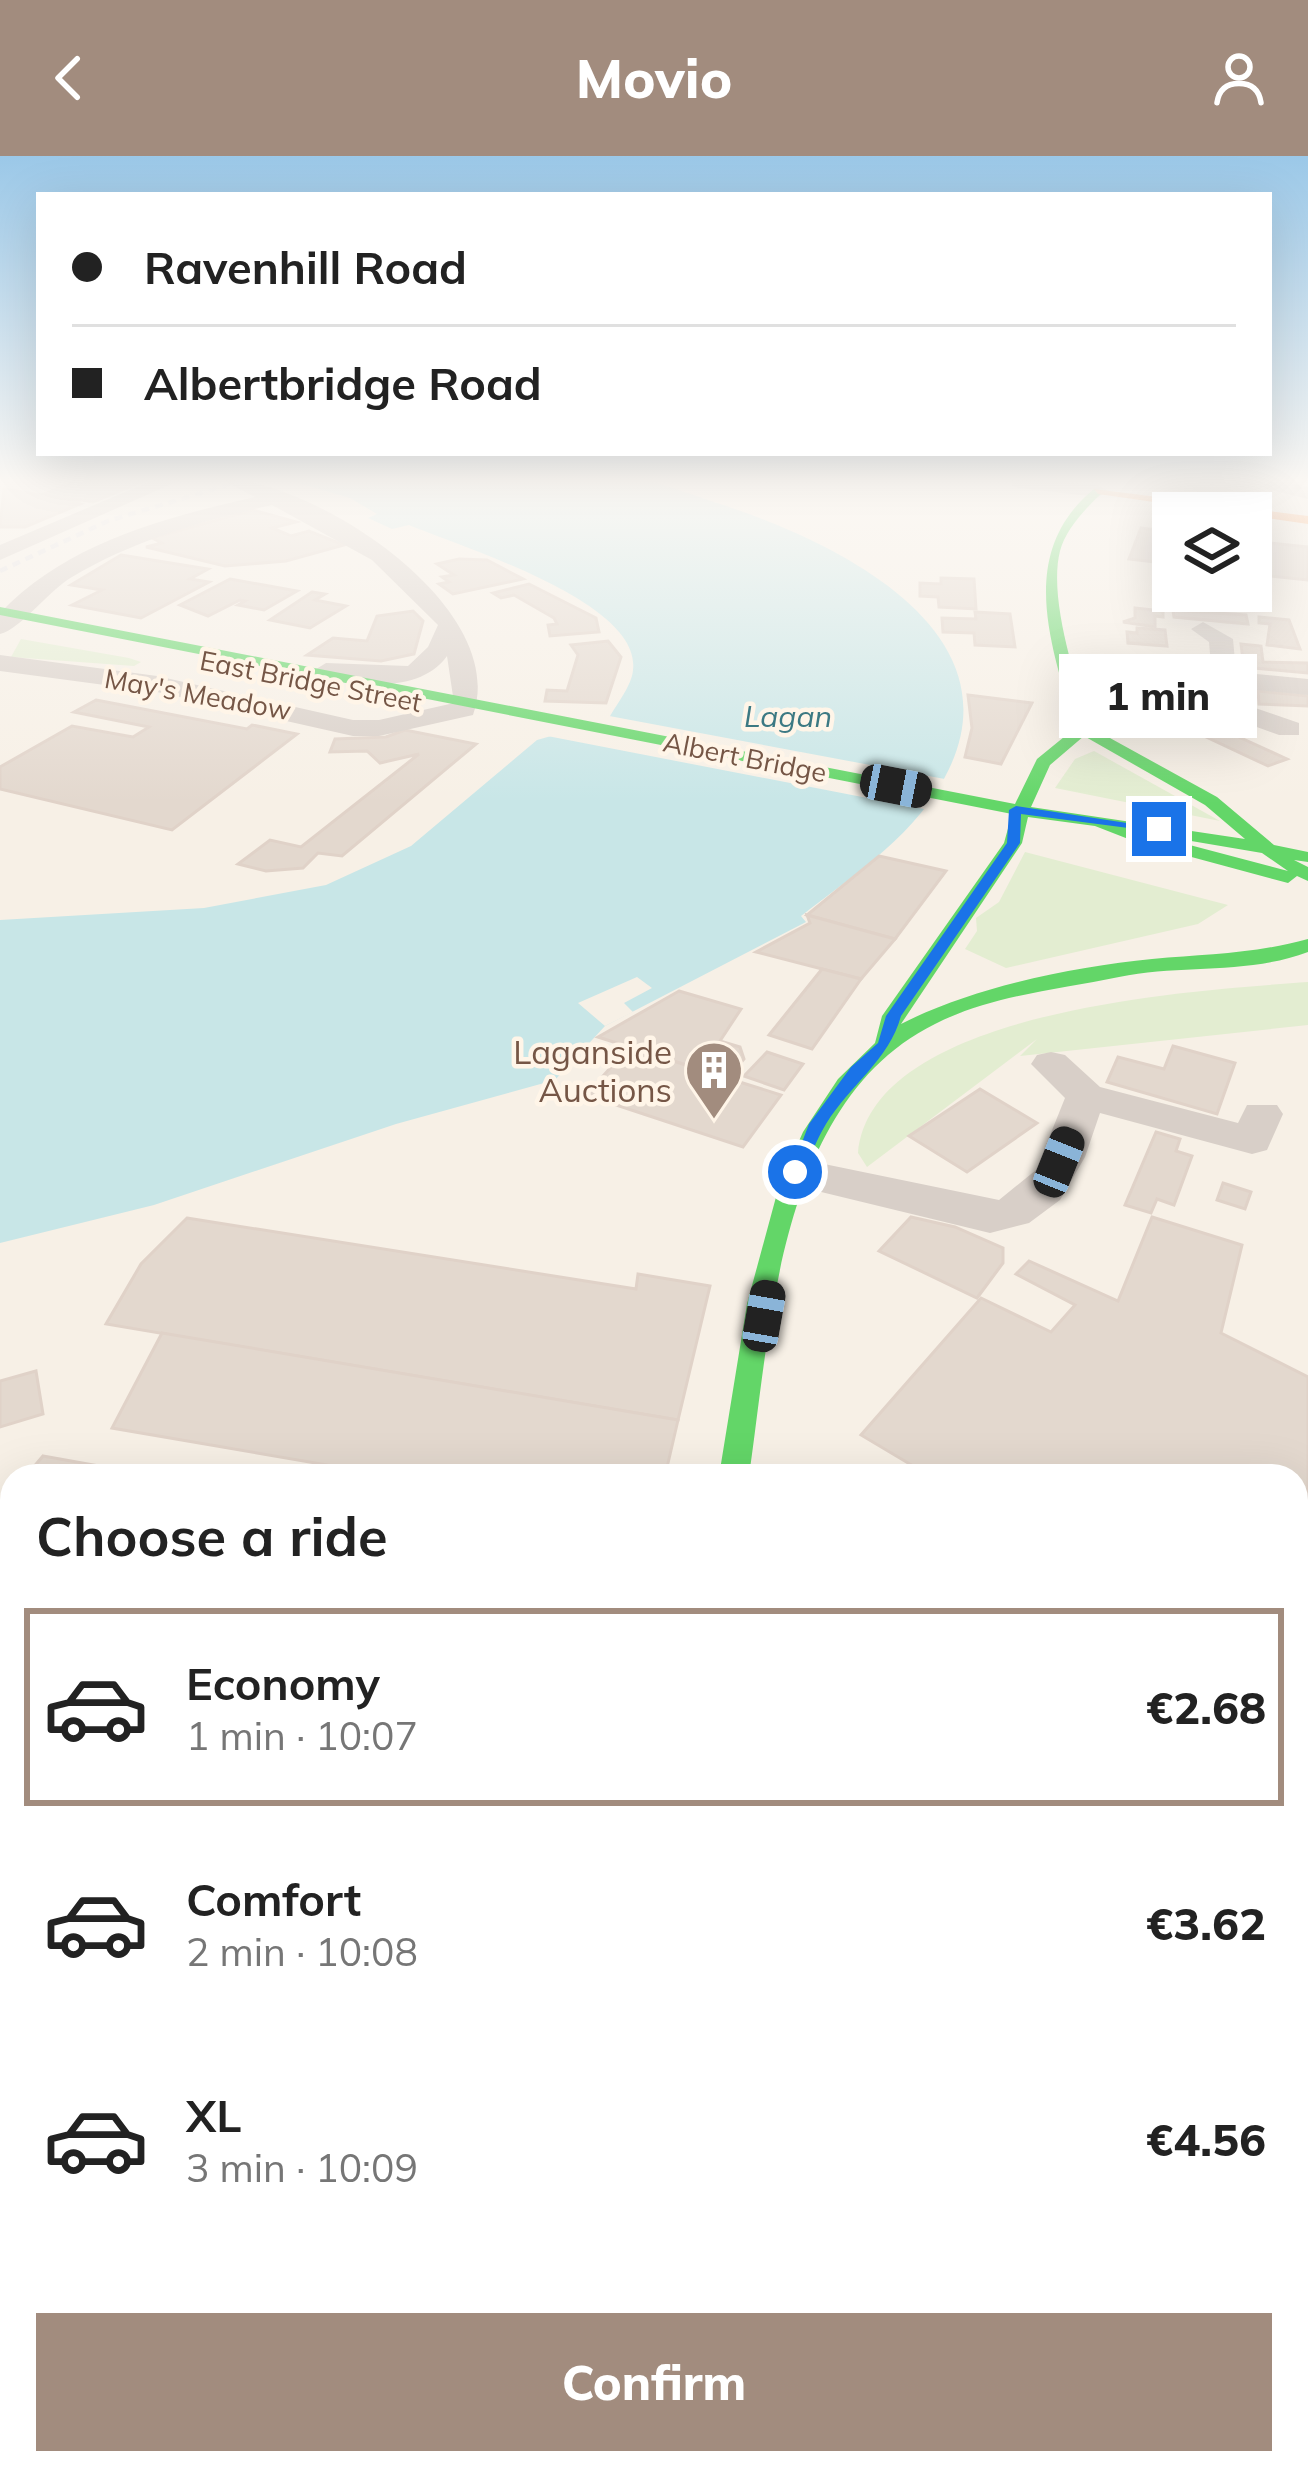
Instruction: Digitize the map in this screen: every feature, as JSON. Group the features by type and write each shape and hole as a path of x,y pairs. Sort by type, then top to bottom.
{"main road":[{"path":"1056,586 1083,729"},
{"name":"East Bridge Street","path":"0,611 409,699 469,705"},
{"name":"East Bridge Street","path":"0,625 44,624 326,671 548,720"},
{"path":"1076,688 1167,752 1257,802"},
{"name":"Albert Bridge","path":"548,720 1022,811"},
{"path":"885,1045 893,1016 1013,843 1049,751 1083,729"},
{"path":"1083,729 1210,801 1266,879"},
{"path":"1022,811 1090,818 1266,879 1308,904"},
{"path":"1022,811 1308,890"},
{"path":"1266,879 1308,857"},
{"path":"1266,879 1308,875"},
{"path":"1157,965 1228,930"},
{"path":"949,931 972,982"},
{"path":"736,1464 795,1172 836,1097 885,1045 972,982 1157,965 1222,967 1267,960 1308,945"},
{"path":"1267,960 1308,962"}],"street":[{"path":"0,625 45,586"},
{"path":"413,586 455,620 469,705"},
{"path":"326,671 393,676 420,672 441,654 455,620"},
{"path":"1203,628 1221,640 1226,706 1289,729"},
{"name":"May's Meadow","path":"0,663 157,684 353,728 394,725 469,705"},
{"path":"1225,679 1308,687"},
{"path":"394,725 409,699"},
{"path":"1051,1064 1086,1096 1252,1140 1262,1114"},
{"path":"795,1172 989,1218 1022,1213 1046,1195 1086,1096"}],"green space":[{"path":"21,639 141,662 134,666 11,657"},
{"path":"1094,751 1220,821 1055,788 1075,759"},
{"path":"1025,852 1228,905 1198,924 1006,968 965,949 977,931 976,918 999,902"},
{"path":"1308,982 1308,1025 1020,1056 1037,1039 867,1167 858,1153 877,1104 919,1066 978,1037 1047,1016 1122,1001"}],"water":[{"name":"Lagan","path":"555,586 888,586 934,630 957,671 963,717 949,769 921,813 863,868 801,916 806,922 605,1026 555,1080 396,1124 154,1205 0,1243 0,920 204,908 326,885 411,846 537,740 608,720 630,683 633,670 628,645 609,622"}],"pier":[{"path":"604,715 950,780 929,810 537,734"},
{"path":"637,977 652,988 624,1003 633,1012 605,1026 578,1003"}],"building":[{"path":"78,586 201,586 141,618 72,605 102,590"},
{"path":"216,586 297,591 264,610 238,605 245,601 240,600 208,616 180,605"},
{"path":"442,586 490,586 453,594"},
{"path":"533,586 596,618 599,632 550,636 548,625 557,624 554,618 514,595 501,598 493,593"},
{"path":"920,586 974,586 976,609 939,607 938,597 920,596"},
{"path":"312,592 325,594 315,600 346,606 310,628 270,620"},
{"path":"1135,608 1163,612 1163,617 1155,616 1155,627 1123,622 1135,618"},
{"path":"413,611 423,621 414,654 381,661 307,655 333,638 367,641 377,616"},
{"path":"975,612 1010,614 1015,647 975,645 974,633 943,632 942,618 976,619"},
{"path":"1173,612 1246,615 1248,624 1174,617"},
{"path":"1259,617 1289,620 1300,649 1267,645 1270,624 1259,623"},
{"path":"1137,628 1165,630 1167,646 1128,643 1127,632 1137,633"},
{"path":"608,641 621,657 606,703 545,701 547,690 567,691 578,655 571,645"},
{"path":"1241,644 1261,646 1263,662 1308,663 1308,673 1244,667"},
{"path":"1137,663 1165,666 1172,706 1141,702 1141,685 1131,668 1138,669"},
{"path":"1258,691 1308,696 1308,706 1259,704"},
{"path":"968,695 1032,703 1001,764 965,757 972,728"},
{"path":"96,700 297,734 172,830 0,789 0,767 72,726 133,737 149,727 74,712"},
{"path":"1201,710 1217,727 1287,759 1268,766 1189,729 1177,730 1161,712"},
{"path":"405,730 476,744 342,856 318,853 303,868 266,871 238,864 270,840 301,847 419,754 380,763 367,751 330,752 335,739 386,737"},
{"path":"879,856 946,871 895,939 807,915"},
{"path":"807,915 895,939 861,979 756,952 810,923"},
{"path":"822,969 861,979 812,1049 769,1035"},
{"path":"679,991 741,1009 720,1041 740,1047 744,1059 734,1071 714,1074 598,1037"},
{"path":"1173,1046 1235,1063 1217,1114 1107,1082 1118,1057 1164,1069"},
{"name":"Laganside Auctions","path":"629,1047 781,1095 743,1147 586,1095"},
{"path":"767,1052 803,1064 784,1090 744,1076"},
{"path":"980,1089 1037,1123 967,1172 909,1136"},
{"path":"1156,1132 1180,1139 1176,1151 1192,1156 1174,1205 1157,1199 1151,1213 1125,1205"},
{"path":"1223,1183 1251,1192 1245,1209 1217,1200"},
{"path":"911,1217 955,1227 1003,1248 1003,1263 977,1298 879,1251"},
{"path":"1152,1217 1242,1245 1221,1333 1308,1377 1308,1464 910,1464 861,1435 981,1298 1051,1332 1075,1305 1016,1274 1029,1261 1118,1301"},
{"path":"187,1218 636,1289 638,1274 710,1286 678,1420 106,1324 141,1264"},
{"path":"162,1333 678,1420 668,1464 321,1464 112,1428"},
{"path":"36,1371 43,1414 0,1427 0,1381"},
{"path":"43,1456 88,1464 36,1464"}],"traffic: fast":[{"path":"1052,586 1083,729 1211,801 1281,860 1308,875"},
{"path":"0,611 1029,812 1194,834 1308,857"},
{"path":"885,1045 893,1016 1013,843 1026,793 1043,762 1083,729"},
{"path":"1090,818 1142,838 1288,877"},
{"path":"736,1464 761,1304 791,1186 815,1132 846,1084 885,1045 930,1018 1005,993 1146,966 1252,960 1308,945"}],"place":[{"name":"Laganside Auctions","path":"714,1121"}],"route":[{"path":"795,1172 818,1124 856,1071 885,1045 893,1016 1013,843 1016,810 1159,829"}]}
